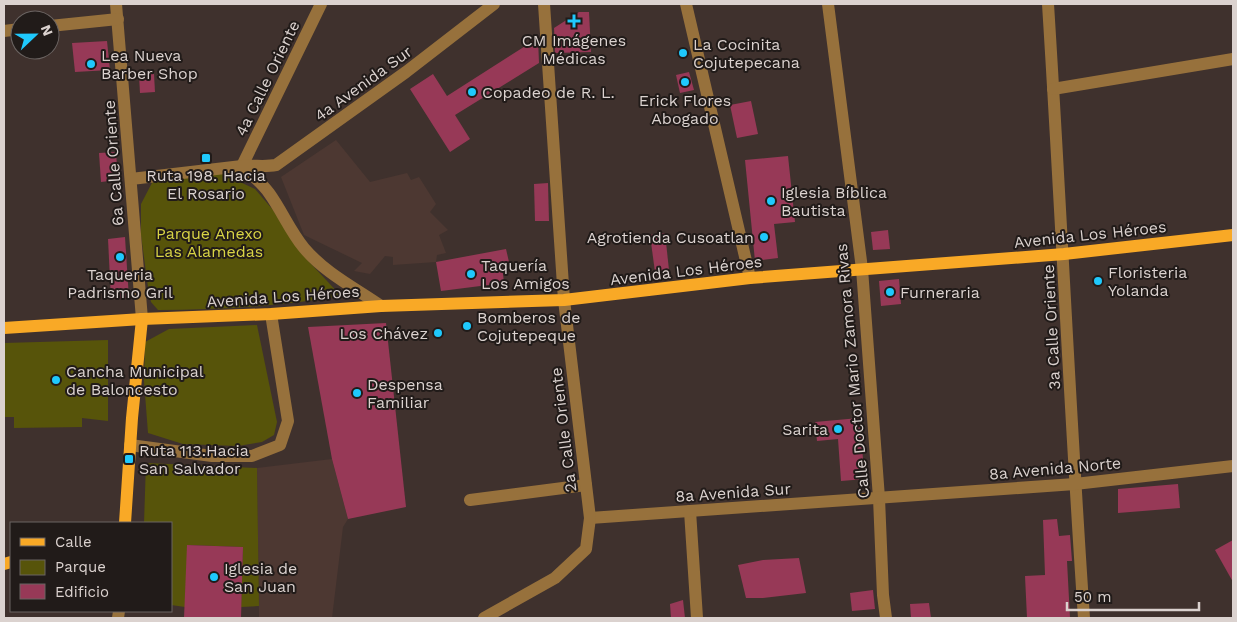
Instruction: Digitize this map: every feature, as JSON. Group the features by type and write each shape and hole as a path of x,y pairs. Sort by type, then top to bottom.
{"main road":[{"name":"Avenida Los Héroes","path":"4,328 142,319 271,314 381,306 564,300 750,278 1064,254 1233,235"},
{"path":"124,522 142,319"}],"street":[{"name":"6a Calle Oriente","path":"116,4 142,319"},
{"name":"4a Calle Oriente","path":"242,166 321,4"},
{"name":"4a Avenida Sur","path":"131,179 242,166 257,165 266,167 276,165 406,72 494,4"},
{"name":"2a Calle Oriente","path":"484,618 555,578 586,549 590,518 564,300 544,4"},
{"path":"686,4 750,278"},
{"name":"Calle Doctor Mario Zamora Rivas","path":"828,4 862,269 886,618"},
{"name":"3a Calle Oriente","path":"1048,4 1084,618"},
{"path":"60,25 118,19"},
{"path":"1053,89 1233,59"},
{"path":"242,166 271,195 290,229 305,249 326,269 381,306"},
{"path":"130,445 212,456 252,456 280,445 288,421 271,314"},
{"name":"8a Avenida Norte","path":"879,498 1075,484 1233,466"},
{"path":"470,500 586,485"},
{"name":"8a Avenida Sur","path":"590,518 879,498"},
{"path":"690,511 697,618"}],"shaded area":[{"path":"336,140 370,182 407,173 411,180 419,177 436,204 430,212 448,230 439,235 446,253 437,255 436,262 393,265 393,257 385,256 370,274 354,271 362,263 304,235 281,177"},
{"path":"332,459 348,519 343,527 332,618 259,618 257,468"}],"green space":[{"name":"Parque Anexo Las Alamedas","path":"212,169 255,189 273,210 300,252 341,296 250,307 158,310 151,302 148,287 141,235 141,204 156,175"},
{"path":"257,325 277,422 274,435 262,442 238,446 183,444 148,433 144,381 145,342 169,329"},
{"name":"Cancha Municipal de Baloncesto","path":"108,340 108,421 82,418 82,427 14,428 14,417 4,417 4,343"},
{"path":"146,463 257,468 259,606 241,607 243,547 188,545 185,607 172,605 172,522 144,522"}],"building":[{"path":"579,12 589,12 591,52 555,53 554,28"},
{"name":"Copadeo de R. L.","path":"538,38 539,63 455,115 470,139 450,152 410,89 433,74 447,96"},
{"path":"107,41 110,70 75,72 72,43"},
{"name":"Erick Flores Abogado","path":"689,72 694,90 680,93 676,75"},
{"path":"154,74 155,92 140,93 139,75"},
{"path":"751,101 758,134 737,138 730,105"},
{"path":"116,152 118,180 101,182 99,153"},
{"path":"788,156 795,222 774,224 778,258 755,261 745,160"},
{"path":"548,183 549,221 535,221 534,184"},
{"path":"888,230 890,249 873,250 871,232"},
{"path":"665,233 669,270 655,272 650,235"},
{"path":"125,237 129,298 111,299 108,239"},
{"name":"Taquería Los Amigos","path":"506,249 509,262 502,265 504,283 441,291 436,262"},
{"name":"Furneraria","path":"899,279 901,304 881,306 879,281"},
{"name":"Despensa Familiar","path":"386,323 406,507 348,519 332,459 308,327"},
{"path":"859,418 865,479 841,481 838,439 817,441 815,422"},
{"path":"1178,484 1180,508 1118,513 1118,489"},
{"path":"1057,519 1059,536 1070,535 1072,561 1067,561 1070,618 1027,618 1025,576 1045,575 1043,520"},
{"path":"1233,540 1233,582 1215,550"},
{"name":"Iglesia de San Juan","path":"187,545 243,547 241,618 184,618"},
{"path":"799,558 806,593 746,598 738,565 763,560"},
{"path":"873,590 875,609 852,611 850,593"},
{"path":"683,600 685,618 671,618 670,604"},
{"path":"929,603 931,618 911,618 910,604"}],"place":[{"name":"CM Imágenes Médicas","path":"574,21"},
{"name":"La Cocinita Cojutepecana","path":"683,53"},
{"name":"Lea Nueva Barber Shop","path":"91,64"},
{"name":"Erick Flores Abogado","path":"685,82"},
{"name":"Copadeo de R. L.","path":"472,92"},
{"name":"Ruta 198. Hacia El Rosario","path":"206,158"},
{"name":"Iglesia Bíblica Bautista","path":"771,201"},
{"name":"Agrotienda Cusoatlan","path":"764,237"},
{"name":"Taqueria Padrismo Gril","path":"120,257"},
{"name":"Taquería Los Amigos","path":"471,274"},
{"name":"Floristeria Yolanda","path":"1098,281"},
{"name":"Furneraria","path":"890,292"},
{"name":"Bomberos de Cojutepeque","path":"467,326"},
{"name":"Los Chávez","path":"438,333"},
{"name":"Cancha Municipal de Baloncesto","path":"56,380"},
{"name":"Despensa Familiar","path":"357,393"},
{"name":"Sarita","path":"838,429"},
{"name":"Ruta 113.Hacia San Salvador","path":"129,459"},
{"name":"Iglesia de San Juan","path":"214,577"}]}
